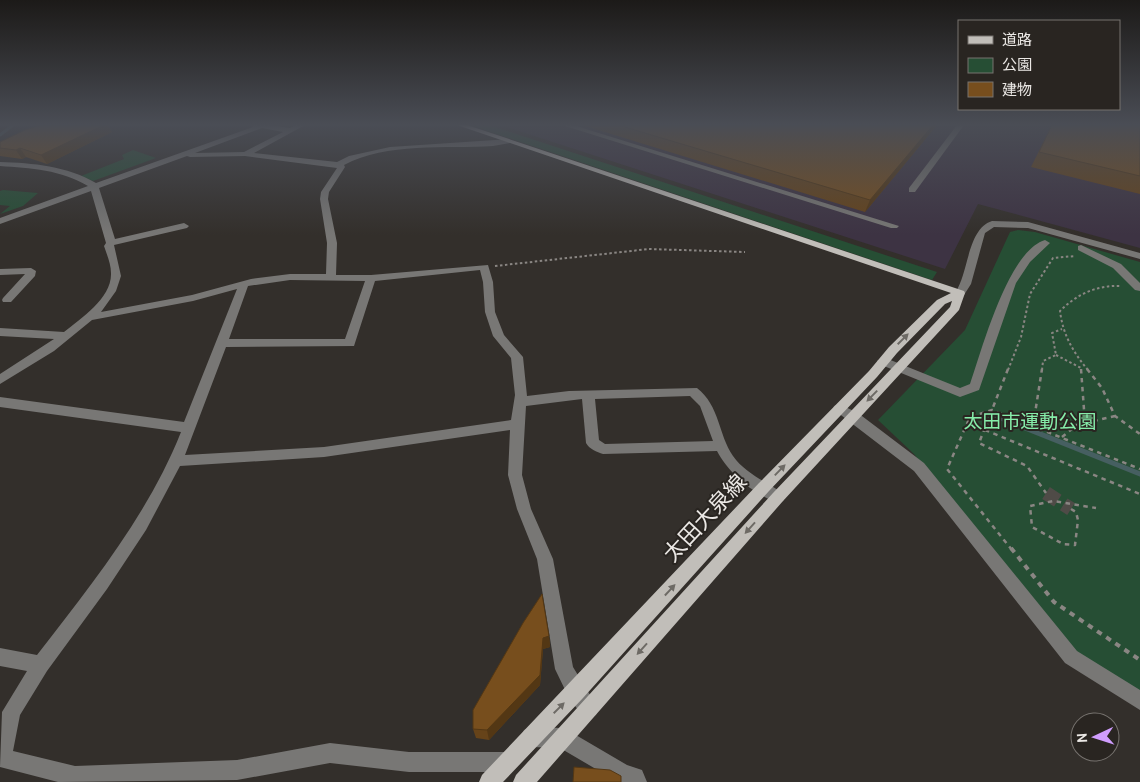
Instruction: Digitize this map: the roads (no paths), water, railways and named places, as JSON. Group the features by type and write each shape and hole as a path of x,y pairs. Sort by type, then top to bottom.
{"main road":[{"path":"568,161 960,293"},
{"name":"太田大泉線","path":"522,782 778,496 846,412 884,361 941,302 960,293"},
{"name":"太田大泉線","path":"489,782 576,691 764,487 846,412 899,368 955,308 960,293"}],"street":[{"path":"0,221 161,161"},
{"path":"308,161 338,165 344,161"},
{"path":"684,161 894,226"},
{"path":"912,190 933,161"},
{"path":"0,164 30,165 62,172 94,186 111,242 109,246 116,275 111,292 91,317 0,380"},
{"path":"330,276 332,243 324,198 325,192 341,167 338,165"},
{"path":"960,293 966,284 981,232 992,224 1028,225 1140,256"},
{"path":"111,242 184,226"},
{"path":"884,361 960,393 975,388 1011,283 1026,260 1045,243"},
{"path":"1082,253 1117,266 1139,288"},
{"path":"91,317 193,298 244,284 290,277 371,278 484,267 488,282 490,312 499,336 517,357 521,394 517,424 515,475 524,509 545,559 564,668 576,691 589,708"},
{"path":"0,272 32,270 31,274 7,300"},
{"path":"223,343 350,343 371,278"},
{"path":"244,284 223,343 176,461 141,525 101,584 41,665 11,712 2,758 75,776 170,777 237,770 330,754 409,762 508,762"},
{"path":"0,332 64,336"},
{"path":"520,402 569,395 693,391 701,396 727,458 734,466 778,496"},
{"path":"588,394 593,443 597,447 603,449 722,446"},
{"path":"0,402 189,428"},
{"path":"846,412 919,467 1071,657 1140,701"},
{"path":"176,461 324,452 517,424"},
{"path":"0,657 41,665"},
{"path":"531,737 562,738 623,774 636,777 636,782"}],"waterway":[{"path":"998,417 1140,474"}],"tunnel":[{"path":"1046,493 1071,509"}],"park label":[{"name":"太田市運動公園","path":"1030,421"}]}
